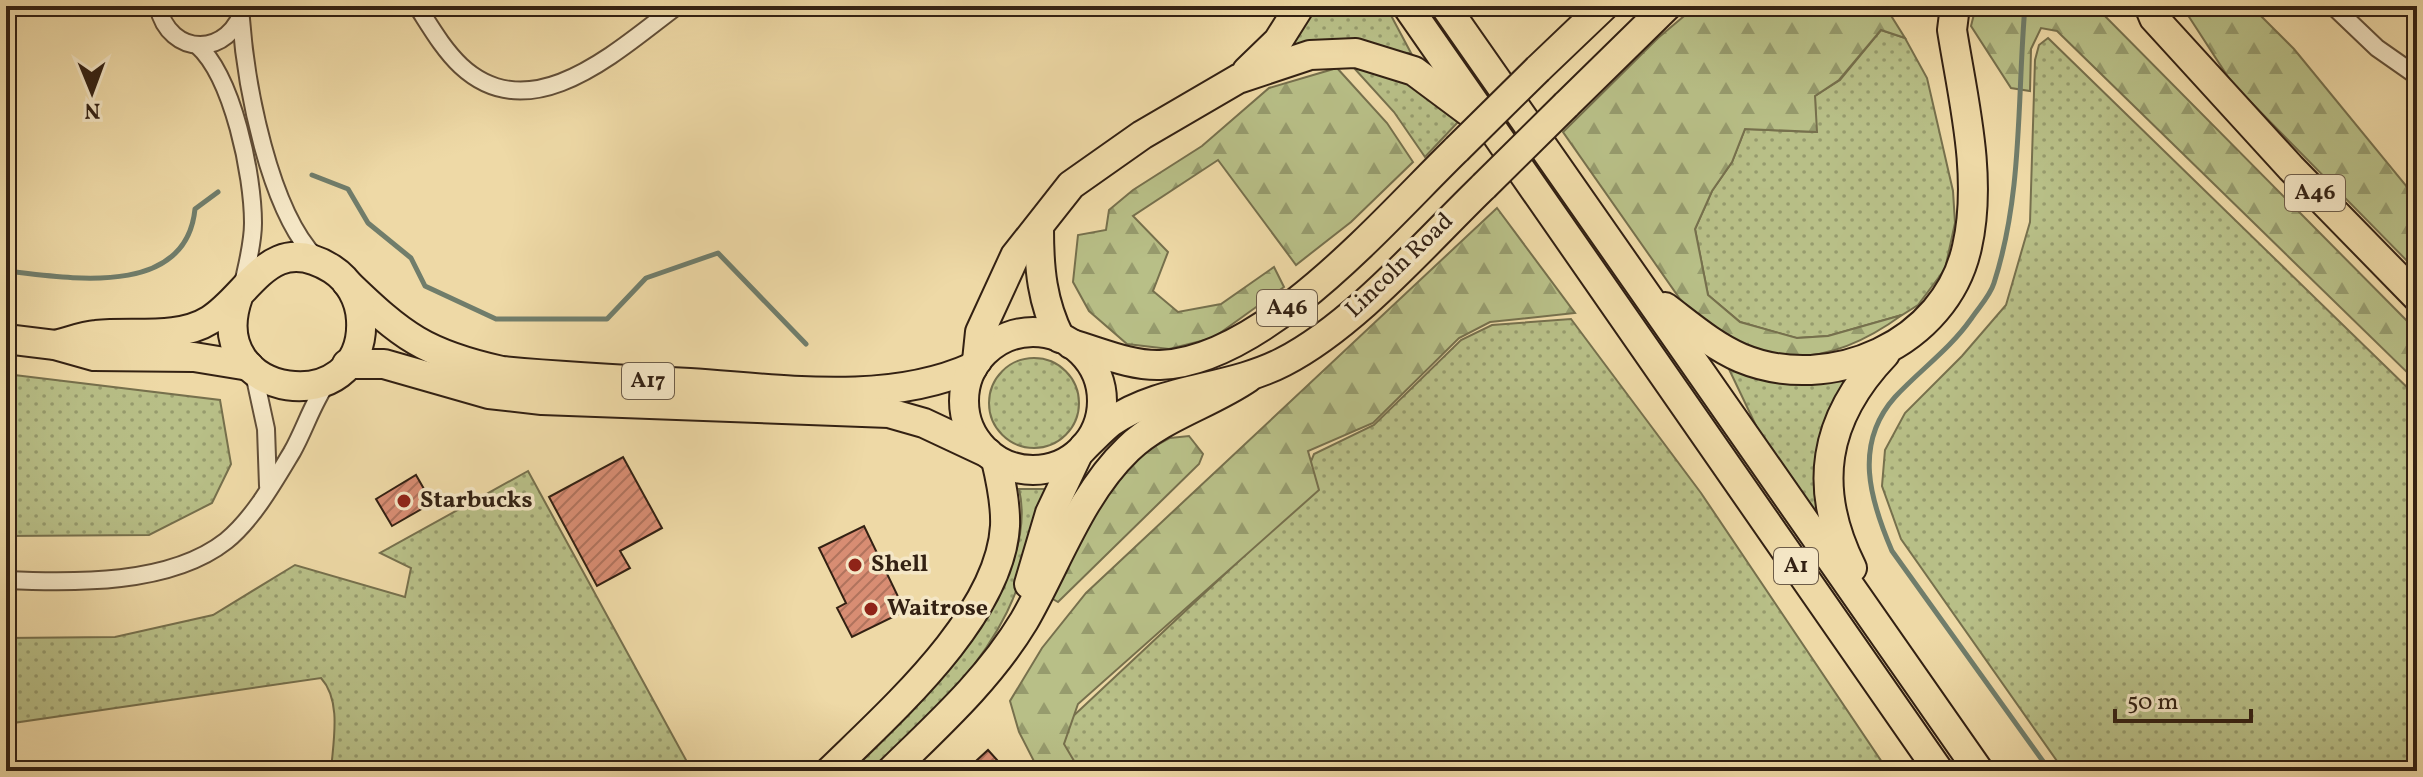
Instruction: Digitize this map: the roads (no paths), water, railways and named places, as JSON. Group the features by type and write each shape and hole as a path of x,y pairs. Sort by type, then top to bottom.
{"highway":[{"path":"830,771 929,673 958,635 980,597 1001,550 1005,527 992,456 972,433 965,409 966,384 975,364 980,332 1015,256 1039,229 1051,206 1099,163 1238,79 1278,41 1300,6"},
{"name":"A1","path":"1407,6 1939,771"},
{"name":"A1","path":"1445,6 1979,771"},
{"name":"Lincoln Road","path":"1066,341 1133,362 1158,365 1199,358 1221,350 1272,320 1323,279 1604,6"},
{"name":"Lincoln Road","path":"1081,450 1111,422 1150,403 1248,378 1285,361 1331,331 1667,6"},
{"name":"A46","path":"2147,10 2291,168 2417,297"},
{"path":"1887,640 1841,547 1833,525 1828,481 1833,440 1846,404 1868,371 1942,302 1967,249 1972,176 1948,14"},
{"path":"1238,79 1310,55 1333,52 1377,57 1431,81 1497,135"},
{"path":"992,456 1035,470 1054,467 1081,450 1100,417 1101,392 1092,365 1066,341 1048,311 1038,273 1039,229"},
{"path":"6,339 55,345 94,356 194,357 251,368 285,386 309,387 338,371 358,345 362,323 358,302 347,283 321,263 305,259 281,261 259,271 240,294 199,326 143,334 94,335 55,345"},
{"name":"A17","path":"347,283 406,337 456,359 502,371 747,387 868,390 935,381 975,364"},
{"path":"1644,290 1721,348 1762,365 1786,369 1831,368 1891,348"},
{"path":"240,294 233,333 251,368"},
{"path":"975,364 996,343 1017,334 1040,333 1066,341"},
{"name":"A17","path":"338,371 384,364 456,386 529,399 889,413 924,423 992,456"},
{"name":"A46","path":"891,771 974,690 1000,656 1023,622 1082,511 1112,466 1151,431 1248,378"},
{"name":"A46","path":"1000,656 1026,591 1050,513 1081,450"}],"street":[{"path":"158,6 167,29 185,42 197,45 222,40 243,9"},
{"path":"417,6 450,55 471,74 497,87 522,92 564,83 677,6"},
{"path":"2333,6 2377,48 2417,76"},
{"path":"243,9 245,56 273,182 290,226 321,263"},
{"path":"197,45 211,57 226,84 250,195 253,228 240,294"},
{"path":"251,368 266,429 268,486"},
{"path":"6,580 111,578 178,567 226,540 246,521 293,451 313,405 338,371"}],"waterway":[{"path":"2025,6 2014,180 2010,215 1994,283 1963,330 1895,397 1882,415 1874,434 1870,472 1877,512 1892,551 2050,771"},
{"path":"312,175 348,189 368,223 411,258 425,286 496,319 607,319 646,278 718,253 806,344"},
{"path":"6,271 91,278 148,270 170,258 187,238 195,209 218,192"}],"place":[{"name":"Starbucks","path":"404,501"},
{"name":"Shell","path":"855,565"},
{"name":"Waitrose","path":"871,609"}]}
